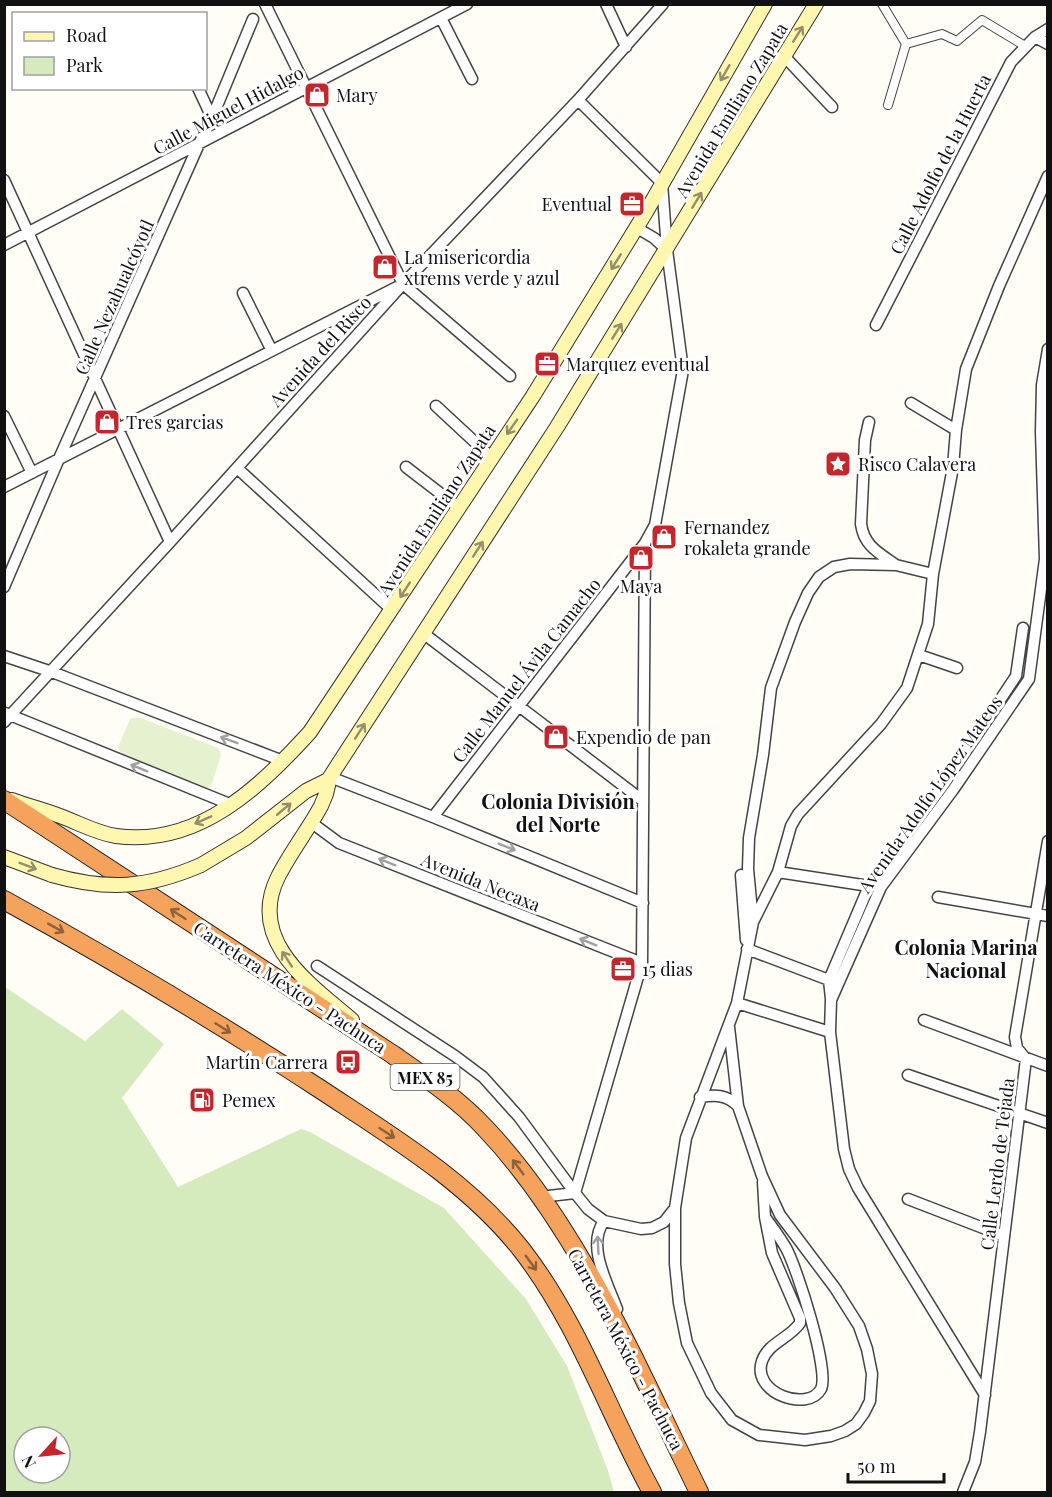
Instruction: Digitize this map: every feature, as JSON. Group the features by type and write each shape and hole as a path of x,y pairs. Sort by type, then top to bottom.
{"highway":[{"name":"Carretera México - Pachuca","path":"4,799 392,1054 438,1086 467,1110 507,1152 577,1254 634,1360 699,1492"},
{"path":"4,900 100,952 281,1064 412,1149 454,1182 520,1248 544,1282 572,1329 652,1492"}],"main road":[{"name":"Avenida Emiliano Zapata","path":"4,799 62,817 89,829 116,836 145,837 175,832 232,805 284,761 310,732 533,396 637,228 765,4"},
{"name":"Avenida Emiliano Zapata","path":"329,779 551,436 816,4"},
{"path":"329,779 326,794 312,823 277,879 270,914 274,935 283,953 300,975 392,1054"},
{"path":"4,856 52,875 84,883 118,887 155,882 201,865 226,852 306,791 329,779"}],"street":[{"path":"265,4 403,284 510,376"},
{"name":"Calle Miguel Hidalgo","path":"4,245 467,4"},
{"path":"606,4 626,46"},
{"name":"Avenida del Risco","path":"6,717 52,672 403,284 578,100 663,4"},
{"path":"882,4 906,44 888,105"},
{"path":"441,18 472,80"},
{"name":"Calle Nezahualcóyotl","path":"4,587 254,19"},
{"path":"906,44 942,34 957,40 982,20 1025,46"},
{"name":"Calle Adolfo de la Huerta","path":"876,325 1011,62 1025,46 1047,29"},
{"path":"1035,37 1047,44"},
{"path":"784,56 832,107"},
{"path":"199,90 212,118"},
{"path":"574,1193 642,963 645,543 655,525 683,370 667,250 662,183 578,100"},
{"path":"729,1027 738,1106 762,1176 780,1215 835,1288 859,1326 867,1349 872,1374 870,1401 856,1424 831,1436 805,1440 759,1435 732,1420 711,1393 687,1343 679,1303 675,1264 675,1209 686,1138 737,1003 753,922 778,872 791,826 798,814 896,707 907,688 928,624 933,574 953,468 956,430 966,369 1047,176"},
{"path":"4,180 170,542"},
{"path":"637,228 654,238 667,250"},
{"path":"4,487 271,349 403,284"},
{"path":"243,293 271,349"},
{"name":"Avenida Adolfo López Mateos","path":"985,1395 858,1188 849,1169 844,1149 830,1032 831,999 881,887 953,790 1029,680 1046,559 1042,385 1047,349"},
{"path":"911,404 956,430"},
{"path":"436,406 491,458"},
{"path":"4,416 32,473"},
{"path":"869,422 865,440 862,533 871,548 896,565"},
{"path":"406,467 458,507"},
{"path":"237,468 392,610"},
{"name":"Calle Manuel Ávila Camacho","path":"434,817 645,543"},
{"path":"753,922 747,869 749,838 763,755 771,688 808,593 819,577 834,567 850,564 896,565 933,574"},
{"path":"831,999 829,980 869,886 944,784 1017,676 1023,628"},
{"path":"423,633 642,800"},
{"path":"4,656 52,672 284,761"},
{"path":"919,656 957,668"},
{"path":"6,717 232,805"},
{"path":"747,949 741,871 754,774"},
{"path":"329,779 434,817 643,903"},
{"name":"Avenida Necaxa","path":"312,823 339,843 642,963"},
{"name":"Calle Lerdo de Tejada","path":"963,1492 975,1462 985,1395 1026,1059 1017,1048 1015,1037 1047,840"},
{"path":"778,872 869,886"},
{"path":"938,897 1047,916"},
{"path":"747,949 829,980"},
{"path":"318,966 483,1077 519,1117 574,1193 588,1209 604,1221 641,1229 652,1228 664,1222 675,1209"},
{"path":"737,1003 830,1032"},
{"path":"924,1020 1047,1066"},
{"path":"908,1075 1047,1123"},
{"path":"700,1097 721,1095 730,1098 738,1106"},
{"path":"762,1176 765,1217 772,1253 800,1318 800,1323 767,1351 760,1369 764,1381 772,1391 783,1397 800,1399 813,1397 821,1388 823,1373 811,1318 786,1248 765,1217"},
{"path":"540,1197 574,1193"},
{"path":"908,1199 1004,1236"},
{"path":"604,1221 597,1235 597,1252 634,1360"}],"green space":[{"path":"138,717 218,748 221,755 211,786 206,789 122,756 118,747 130,719"},
{"path":"5,987 85,1041 122,1009 164,1044 122,1098 178,1187 301,1129 444,1208 526,1299 567,1366 607,1468 614,1492 5,1492"}],"place":[{"name":"Mary","path":"317,95"},
{"name":"Eventual","path":"632,204"},
{"name":"La misericordia xtrems verde y azul","path":"385,267"},
{"name":"Marquez eventual","path":"547,364"},
{"name":"Tres garcias","path":"107,422"},
{"name":"Risco Calavera","path":"838,464"},
{"name":"Fernandez rokaleta grande","path":"664,537"},
{"name":"Maya","path":"641,558"},
{"name":"Expendio de pan","path":"556,737"},
{"name":"15 dias","path":"623,969"},
{"name":"Martín Carrera","path":"348,1062"},
{"name":"Pemex","path":"202,1100"}],"district":[{"name":"Colonia División del Norte","path":"558,812"},
{"name":"Colonia Marina Nacional","path":"966,958"}]}
